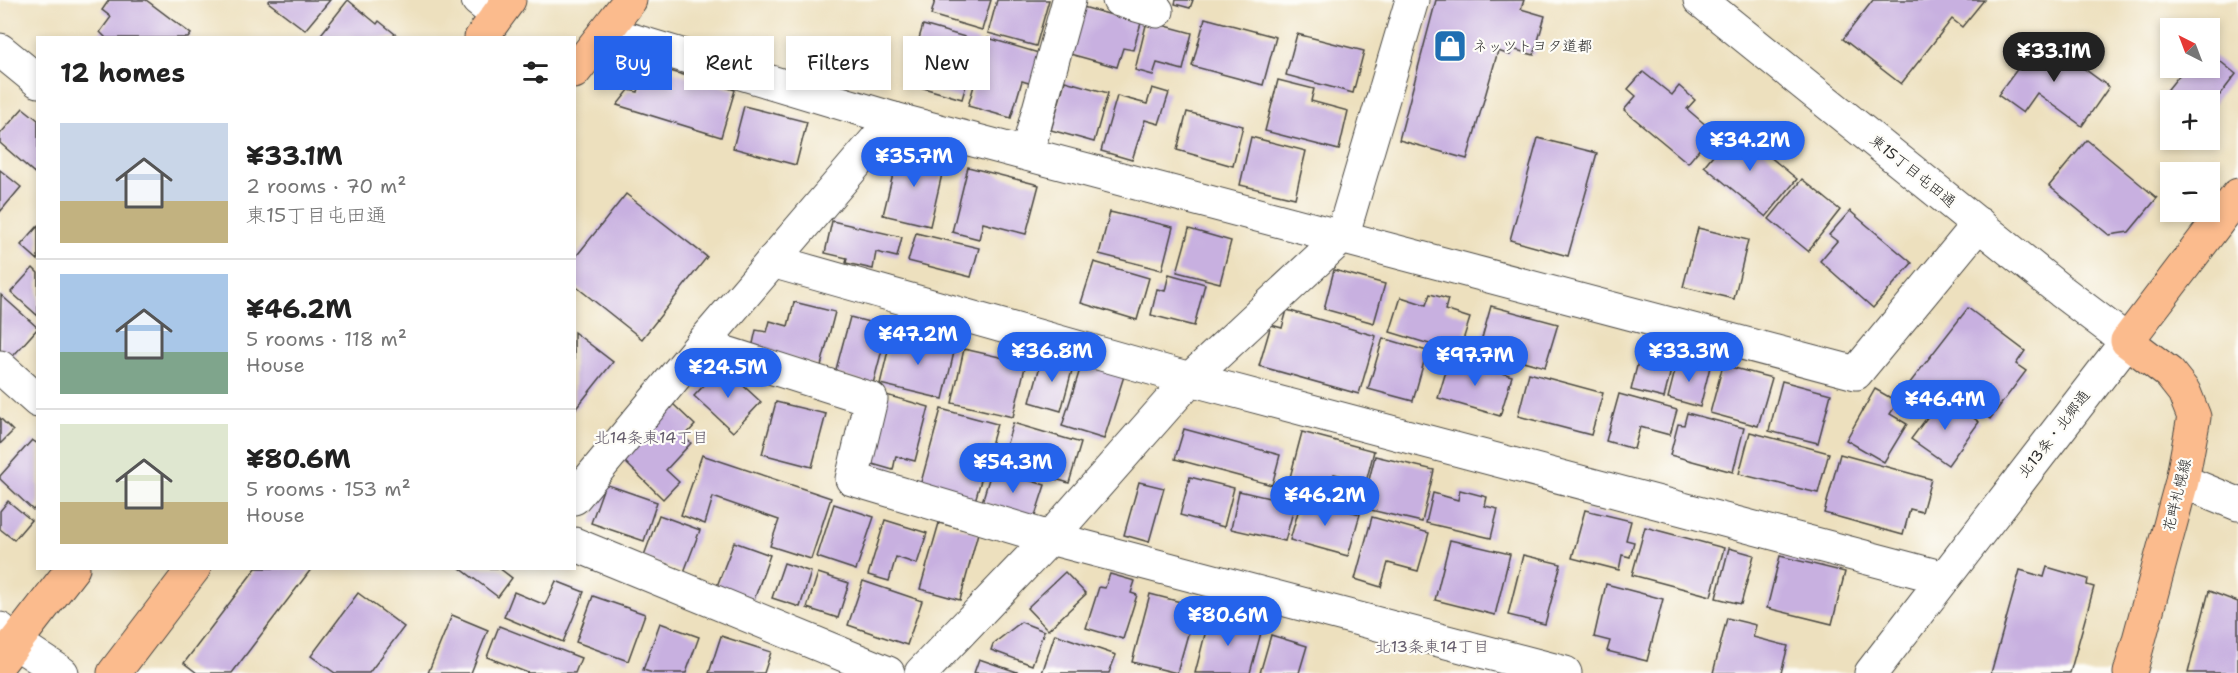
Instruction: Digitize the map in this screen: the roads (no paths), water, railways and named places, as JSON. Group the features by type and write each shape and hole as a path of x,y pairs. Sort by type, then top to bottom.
{"main road":[{"path":"576,69 630,0"},
{"name":"北13条・北郷通","path":"2127,341 2238,195"},
{"name":"花畔札幌線","path":"2127,341 2169,373 2184,392 2194,417 2182,481 2130,673"},
{"path":"5,644 71,570"},
{"path":"114,673 192,570"}],"street":[{"path":"1028,154 1069,0"},
{"path":"1119,0 1157,11"},
{"path":"921,673 1050,538 1190,379 1342,237 1412,0"},
{"name":"東15丁目屯田通","path":"1700,0 2127,341"},
{"path":"605,32 894,119 1856,374 1979,224"},
{"path":"0,50 36,79"},
{"path":"576,496 894,119"},
{"path":"772,261 1190,379 1944,578"},
{"name":"北13条・北郷通","path":"1871,673 2127,341"},
{"path":"701,345 871,399 852,479 1050,538 1565,673"},
{"path":"0,367 36,399"},
{"path":"2182,481 2238,504"},
{"path":"576,545 888,673"},
{"path":"5,644 62,673"}],"place":[{"name":"ネッツトヨタ道都","path":"1450,46"}],"district":[{"name":"北14条東14丁目","path":"651,437"},
{"name":"北13条東14丁目","path":"1432,646"}]}
